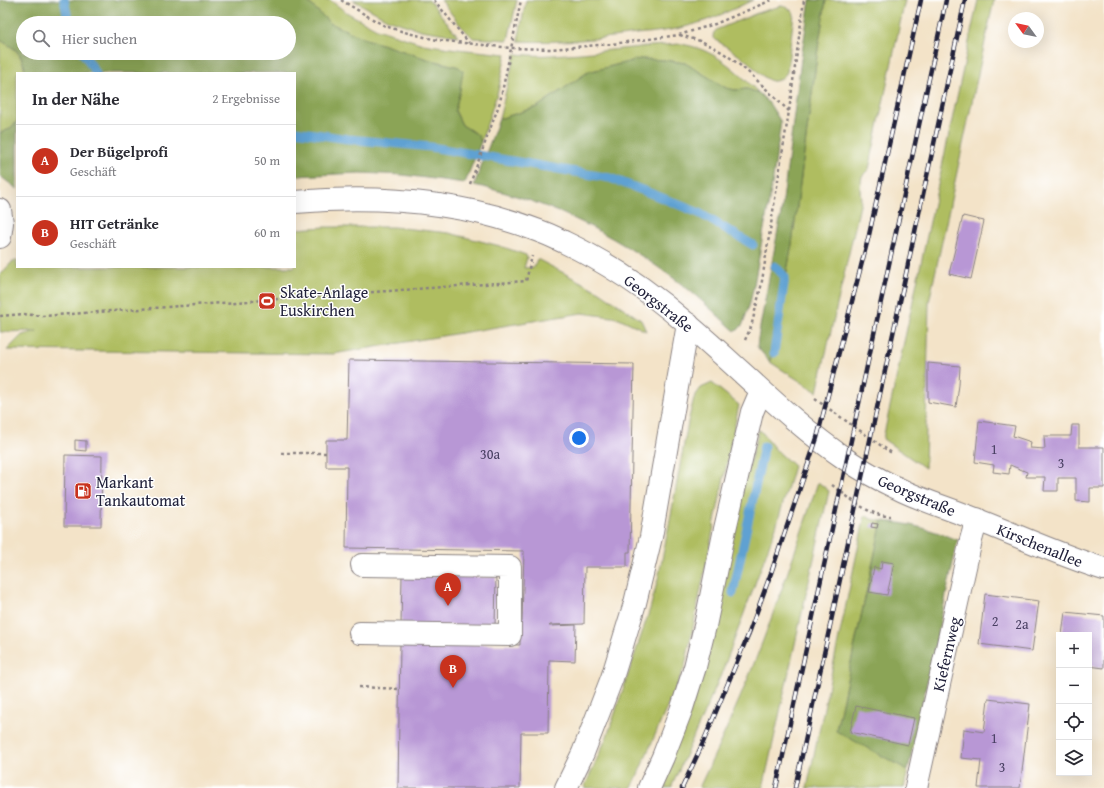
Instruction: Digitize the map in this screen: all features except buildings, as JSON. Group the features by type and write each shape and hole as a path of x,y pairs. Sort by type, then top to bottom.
{"street":[{"name":"Georgstraße","path":"296,202 337,199 383,200 460,208 508,220 541,231 580,249 636,283 688,324 761,391 817,438 847,460 895,488 977,520"},
{"path":"0,207 16,210"},
{"path":"0,210 2,223 0,237"},
{"path":"0,244 16,239"},
{"path":"566,788 583,753 612,678 635,603 651,537 688,324"},
{"path":"649,788 682,708 695,667 752,412 761,391"},
{"name":"Kirschenallee","path":"977,520 1104,569"},
{"name":"Kiefernweg","path":"916,788 971,540 977,520"},
{"path":"360,633 510,635 510,567 362,565"}],"path":[{"path":"341,0 385,26 437,40 511,48 551,49 612,44 679,35 715,24 772,0"},
{"path":"434,0 469,43"},
{"path":"470,183 500,102 521,0"},
{"path":"743,345 751,327 760,287 789,111 804,0"},
{"path":"679,35 708,44 729,57 789,111"},
{"path":"0,316 23,314 43,316 526,281"},
{"path":"812,398 826,406 897,456"},
{"path":"281,453 326,453"},
{"path":"359,687 400,689"}],"green space":[{"path":"0,0 306,0 330,23 363,38 427,59 459,67 463,71 455,111 462,125 478,135 481,142 465,183 403,175 360,173 296,176 296,72 26,72 22,60 296,60 296,16 16,16 16,51 0,40"},
{"path":"306,0 330,0 346,12 377,29 423,44 506,54 498,91 481,142 478,135 462,125 455,110 460,90 459,67 427,59 363,38 330,23"},
{"path":"353,0 429,0 458,36 421,30 389,20"},
{"path":"441,0 517,0 508,40 473,38 460,25"},
{"path":"526,0 753,0 705,21 682,28 578,40 518,41"},
{"path":"810,0 826,0 818,48 792,244 770,362 757,347 782,208"},
{"path":"826,0 905,0 869,169 862,176 860,188 861,201 817,392 770,362 792,244 818,48"},
{"path":"978,0 994,0 929,302 925,468 883,439"},
{"path":"781,6 789,8 794,14 787,72 781,79 772,81 765,78 747,61 716,40 713,34 718,29 760,12"},
{"path":"0,40 16,51 16,60 22,60 26,72 16,72 16,122 10,129 0,133"},
{"path":"680,44 703,50 723,61 742,76 759,93 747,89 735,90 726,88 685,63 640,59 588,72 537,107 499,119 515,54 553,55"},
{"path":"640,59 685,63 726,88 735,90 747,89 759,93 769,103 781,122 773,179 754,285 743,324 738,330 735,331 695,295 665,272 614,239 588,225 532,202 504,192 474,185 499,119 537,107 588,72"},
{"path":"16,122 16,188 0,176 0,133 10,129"},
{"path":"326,227 393,227 449,233 500,246 526,255 527,258 524,268 534,267 537,259 600,292 641,320 646,331 619,318 582,313 333,354 7,350 22,335 37,331 0,332 0,275 12,262 16,260 16,268 296,268 296,229"},
{"path":"712,383 739,405 685,666 632,788 584,788 608,734 650,609 658,579 688,422 694,398 701,388"},
{"path":"759,430 775,449 794,466 776,527 723,670 671,788 659,788"},
{"path":"818,482 829,491 763,788 699,788 732,716 760,648"},
{"path":"865,515 871,519 882,521 836,730 908,770 904,788 807,788"},
{"path":"882,521 902,523 958,540 908,770 836,731"}],"waterway":[{"path":"64,0 67,16"},
{"path":"88,60 95,72"},
{"path":"296,131 348,139 431,147 610,178 699,213 753,245"},
{"path":"774,353 785,277 775,266"},
{"path":"733,593 764,446"}],"railway":[{"path":"682,788 702,745 749,633 817,438 869,235 921,0"},
{"path":"776,788 946,0"},
{"path":"795,788 965,0"}],"place":[{"name":"Skate-Anlage Euskirchen","path":"267,301"},
{"name":"Markant Tankautomat","path":"83,491"},
{"name":"Der Bügelprofi","path":"448,606"},
{"name":"HIT Getränke","path":"453,688"}]}
